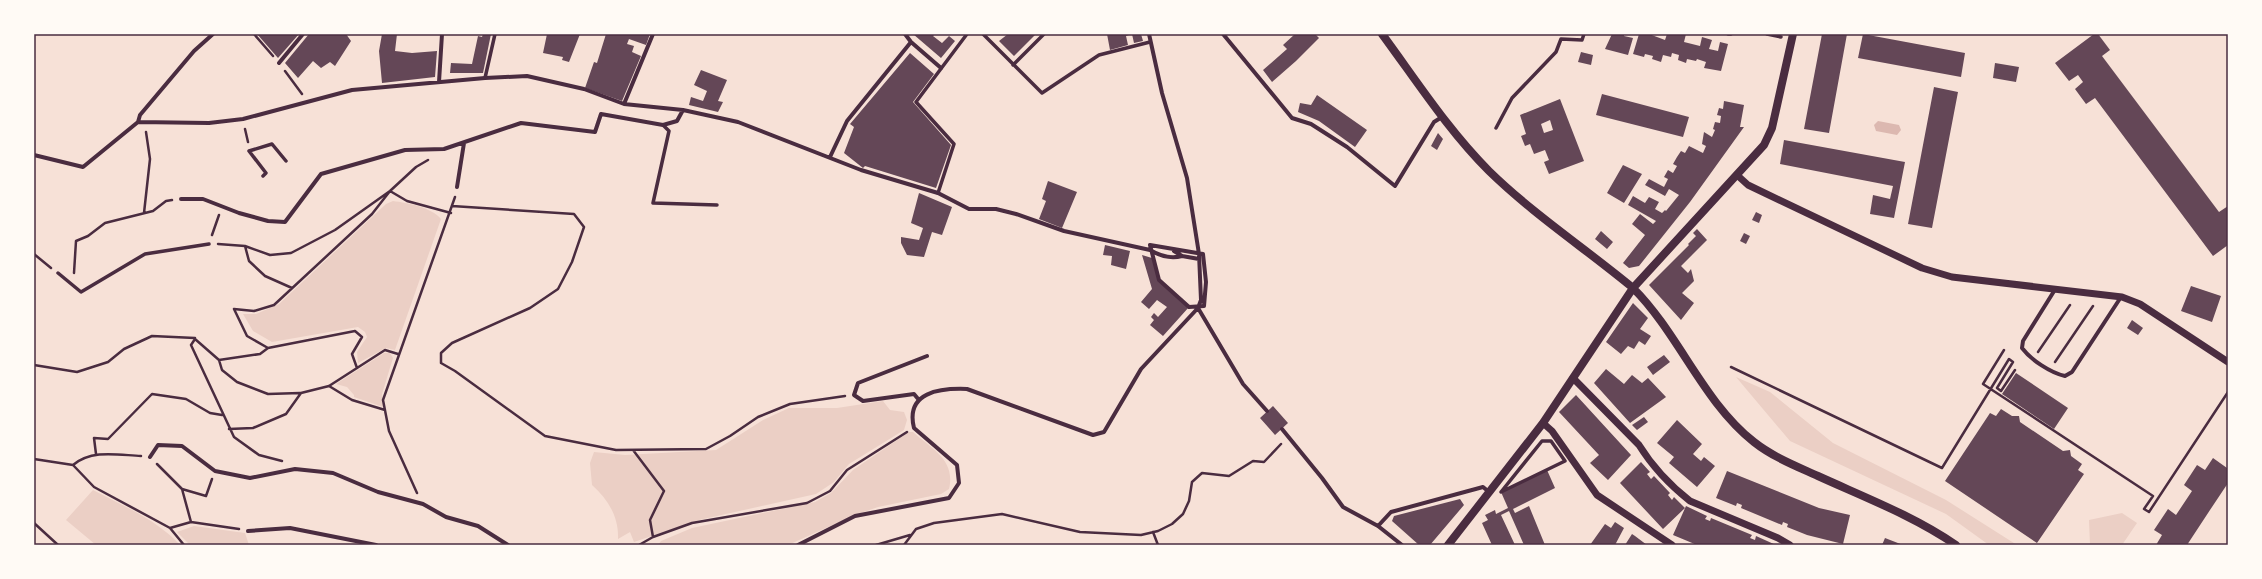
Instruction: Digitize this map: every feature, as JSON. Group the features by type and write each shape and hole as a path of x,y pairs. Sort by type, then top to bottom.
{"main road":[{"path":"1382,34 1474,155 1504,185 1633,288 1660,317 1718,404 1754,442 1783,460 1914,520 1956,545"},
{"path":"1448,545 1543,423 1633,288 1764,145 1772,128 1793,34"}],"street":[{"path":"138,122 140,115 194,51 213,34"},
{"path":"279,63 303,34"},
{"path":"439,82 442,34"},
{"path":"485,78 495,34"},
{"path":"624,104 653,34"},
{"path":"905,34 911,42 942,68"},
{"path":"938,193 954,144 916,102 967,34"},
{"path":"983,34 1042,93 1099,55 1150,42"},
{"path":"1014,65 1044,34"},
{"path":"798,545 855,516 949,498 959,484 957,465 914,428 912,420 914,410 920,400 930,392 947,388 967,388 1093,435 1104,432 1141,369 1198,308 1201,300 1199,254 1187,178 1162,93 1149,34"},
{"path":"1223,34 1292,118 1311,124 1347,147 1395,186 1434,122 1443,116"},
{"path":"1496,128 1512,98 1556,52 1562,39 1582,40 1584,34"},
{"path":"1767,34 1780,37"},
{"path":"830,157 847,121 911,42"},
{"path":"34,155 83,167 138,122 209,123 243,119 352,90 485,78 527,76 584,89 624,104 683,110 738,122 861,170 938,193 969,209 996,209 1016,214 1064,231 1150,250 1157,254 1175,258 1182,256 1199,259"},
{"path":"180,199 203,199 222,207 268,221 285,222 321,174 405,150 444,150 521,124 595,132 600,114 662,125 677,120 683,110"},
{"path":"662,125 669,131 653,203 717,205"},
{"path":"457,187 464,143"},
{"path":"263,176 266,173 249,151 272,144 286,161"},
{"path":"1737,175 1748,185 1922,268 1952,277 2056,288 2122,297 2140,304 2228,362"},
{"path":"58,273 80,292 145,254 209,244"},
{"path":"1150,245 1199,254 1203,254 1206,282 1204,306 1198,308 1189,307 1159,280 1150,250 1150,245"},
{"path":"2056,288 2023,341 2022,348 2026,354 2057,374 2065,376 2072,372 2122,297"},
{"path":"1198,308 1243,384 1267,412"},
{"path":"920,400 914,394 863,401 854,395 858,382 927,356"},
{"path":"1573,378 1639,445 1646,457 1678,492 1690,501 1790,545"},
{"path":"1543,423 1552,431 1596,495 1616,507 1641,527 1672,545"},
{"path":"1282,429 1322,478 1342,507 1378,526 1402,545"},
{"path":"1542,441 1551,441 1565,461 1536,475 1501,492 1542,441"},
{"path":"150,457 158,445 182,446 215,471 250,478 295,469 333,473 378,492 423,504 446,517 478,526 508,545"},
{"path":"1378,526 1391,512 1482,487 1489,492"},
{"path":"248,531 290,528 376,545"}],"path":[{"path":"243,119 249,151"},
{"path":"144,121 150,158 144,213"},
{"path":"268,348 247,336 234,309 254,311 274,305 372,214 390,191 416,166 444,150"},
{"path":"390,191 407,201 451,213"},
{"path":"222,207 209,244 245,246 270,255 291,253 335,230 390,191"},
{"path":"80,292 74,281 76,240 88,236 105,223 153,211 166,201 180,199"},
{"path":"423,504 389,431 384,400 398,354 451,213 453,202"},
{"path":"452,206 574,214 584,227 572,262 558,289 530,308 452,343 441,353 441,363 455,371 546,436 616,450 706,449 730,436 758,417 790,404 854,395"},
{"path":"245,246 249,261 265,276 292,288"},
{"path":"34,254 58,273"},
{"path":"2043,357 2038,353 2070,305"},
{"path":"2048,360 2054,364 2093,306"},
{"path":"219,360 260,354 268,348 355,331 362,337 352,354 357,368"},
{"path":"34,365 77,372 108,362 124,349 152,336 195,338 219,360 222,370 237,382 268,394 301,393 329,386 385,350 398,354"},
{"path":"195,338 191,345 222,416 234,438 259,455 293,464 295,469"},
{"path":"2004,350 1983,384 2153,496 2144,509 2149,512 2228,392"},
{"path":"1731,367 1942,468 2009,359 2014,362 1997,388 2001,391 2015,370"},
{"path":"329,386 352,400 385,410"},
{"path":"229,429 253,428 286,414 301,393"},
{"path":"96,454 94,438 108,438 152,394 186,399 210,413 222,416"},
{"path":"639,545 654,537 692,523 807,503 830,491 847,470 914,428"},
{"path":"904,545 916,529 934,523 1002,514 1080,532 1141,535 1153,532 1172,524 1184,514 1189,501 1192,482 1202,473 1229,476 1253,461 1264,462 1288,437"},
{"path":"633,449 664,491 650,520 654,537"},
{"path":"73,465 80,459 96,454 150,457 182,489 206,496 215,471"},
{"path":"34,459 73,465 94,487 170,528 184,545"},
{"path":"182,489 191,522"},
{"path":"170,528 191,522 248,531"},
{"path":"34,523 58,545"},
{"path":"1153,532 1158,545"},
{"path":"876,545 911,535"}],"shaded area":[{"path":"1878,121 1899,125 1901,130 1897,135 1876,131 1874,125"},
{"path":"393,201 412,204 431,211 441,219 395,350 386,348 358,363 357,352 367,337 365,332 358,327 272,342 253,331 243,314 256,314 279,304 386,204"},
{"path":"384,353 390,353 393,358 382,394 383,407 354,397 347,387 336,384"},
{"path":"1736,377 1770,392 1833,443 1946,500 2017,545 1989,545 1946,514 1790,441"},
{"path":"883,401 890,410 904,412 907,420 904,430 849,464 834,482 816,494 699,520 634,542 630,532 618,539 617,523 608,502 592,485 590,463 594,452 625,455 716,450 763,420 789,408 837,408"},
{"path":"909,432 913,432 928,444 946,463 949,470 949,489 941,494 878,507 855,515 788,545 658,545 661,541 692,528 815,502 831,493 853,470"},
{"path":"93,490 151,521 180,545 96,545 66,520"},
{"path":"2122,513 2137,523 2122,545 2090,545 2089,520"},
{"path":"194,526 245,533 249,545 190,545 177,532"}],"building":[{"path":"257,34 299,34 278,58"},
{"path":"309,34 346,34 351,41 335,66 330,62 321,68 313,61 298,78 285,63"},
{"path":"382,34 397,34 395,51 412,53 437,51 435,77 382,83 379,51"},
{"path":"483,34 491,34 483,73 450,73 451,63 472,64 478,36 482,37"},
{"path":"547,34 580,34 569,62 562,60 563,57 543,53"},
{"path":"606,34 650,34 646,45 629,39 627,44 634,46 632,52 641,56 622,101 585,88 594,62 597,63"},
{"path":"913,34 935,34 933,36 942,43 949,36 955,41 941,58"},
{"path":"1008,34 1036,34 1014,56 999,41"},
{"path":"1107,34 1132,34 1126,36 1128,45 1110,50"},
{"path":"1132,34 1141,34 1143,41 1134,43"},
{"path":"1295,34 1315,34 1319,38 1272,82 1263,70 1287,49 1283,45"},
{"path":"1612,34 1624,34 1624,36 1633,38 1628,55 1605,49"},
{"path":"1639,34 1649,34 1665,40 1667,34 1686,34 1684,42 1700,46 1702,37 1712,40 1709,49 1718,51 1720,42 1728,44 1721,71 1704,68 1706,62 1697,59 1696,61 1687,59 1686,63 1678,60 1679,55 1672,53 1671,57 1663,55 1661,62 1652,59 1653,56 1645,54 1644,57 1633,54"},
{"path":"1822,34 1847,34 1829,133 1804,129"},
{"path":"1863,34 1965,53 1961,77 1858,58"},
{"path":"2094,34 2098,34 2110,50 2102,56 2219,212 2228,206 2228,245 2213,256 2095,98 2086,104 2075,89 2083,82 2078,75 2069,81 2055,63"},
{"path":"1581,52 1593,55 1591,65 1578,62"},
{"path":"910,53 934,74 913,102 951,145 936,188 865,166 863,168 844,153 854,127 850,124"},
{"path":"1995,63 2019,67 2016,82 1993,78"},
{"path":"701,70 727,80 718,101 723,102 718,112 689,105 691,97 703,101 707,91 694,85"},
{"path":"1934,87 1958,92 1932,228 1908,224"},
{"path":"1602,94 1689,117 1683,137 1596,115"},
{"path":"1317,95 1367,130 1355,147 1319,121 1298,112 1300,103 1311,105"},
{"path":"1560,99 1584,161 1549,174 1544,162 1549,160 1545,150 1534,154 1530,144 1525,146 1521,136 1526,134 1520,115","holes":["1550,120 1553,130 1544,133 1541,124"]},
{"path":"1724,101 1744,105 1740,127 1744,127 1690,202 1639,266 1629,268 1623,263 1645,235 1632,224 1640,214 1653,224 1656,221 1628,205 1633,196 1645,203 1649,197 1659,202 1655,209 1662,213 1665,210 1666,211 1679,195 1669,189 1665,196 1645,185 1649,179 1664,187 1668,179 1664,177 1668,170 1673,173 1677,166 1673,164 1677,157 1681,151 1685,153 1689,146 1703,153 1706,146 1702,144 1704,132 1712,137 1715,130 1713,129 1715,122 1720,123 1721,116 1717,115 1719,108 1723,109"},
{"path":"1438,133 1443,139 1437,150 1431,146"},
{"path":"1784,140 1905,162 1894,218 1870,214 1873,195 1890,199 1893,186 1780,164"},
{"path":"1623,165 1642,174 1624,203 1607,193"},
{"path":"1048,181 1077,192 1062,228 1039,219 1046,201 1042,199"},
{"path":"919,193 952,207 942,235 932,232 924,257 907,255 901,243 901,237 919,240 923,228 911,223"},
{"path":"1756,212 1762,215 1759,223 1752,220"},
{"path":"1697,229 1707,240 1681,266 1688,273 1691,269 1694,281 1682,293 1694,303 1681,320 1649,285 1689,245 1688,244 1696,236 1693,233"},
{"path":"1601,231 1613,242 1607,249 1595,239"},
{"path":"1744,233 1750,236 1746,244 1740,241"},
{"path":"1105,245 1130,251 1126,269 1111,265 1112,256 1103,255"},
{"path":"1142,255 1152,258 1159,280 1189,307 1163,336 1150,325 1154,320 1151,317 1154,313 1158,317 1167,307 1157,300 1149,309 1141,302 1152,289"},
{"path":"2191,286 2221,296 2212,322 2181,311"},
{"path":"1633,303 1648,318 1640,329 1651,336 1645,345 1639,341 1634,349 1628,346 1621,354 1606,342"},
{"path":"2132,320 2143,328 2138,335 2127,328"},
{"path":"1664,355 1670,362 1653,375 1647,367"},
{"path":"1606,369 1624,384 1632,375 1642,383 1648,378 1666,397 1630,423 1594,383"},
{"path":"2016,373 2068,408 2054,429 2002,394"},
{"path":"1576,395 1631,455 1608,480 1590,463 1599,455 1559,412"},
{"path":"1273,406 1288,423 1275,435 1260,418"},
{"path":"2001,409 2012,416 2019,416 2020,422 2063,451 2070,450 2071,456 2082,464 2078,470 2084,474 2037,543 1945,481 1990,413 1996,416"},
{"path":"1644,417 1648,422 1637,430 1632,425"},
{"path":"1677,420 1702,444 1693,454 1701,461 1704,457 1715,466 1697,487 1669,463 1674,457 1657,443"},
{"path":"2213,458 2227,468 2228,466 2228,483 2187,545 2156,545 2162,535 2154,530 2168,509 2176,515 2192,491 2184,485 2197,465 2205,470"},
{"path":"1641,462 1650,472 1647,474 1651,479 1654,476 1670,493 1668,495 1672,500 1674,497 1685,508 1663,529 1620,483"},
{"path":"1547,470 1555,488 1513,509 1515,513 1529,506 1545,545 1524,545 1509,511 1501,515 1515,545 1492,545 1482,523 1488,520 1485,515 1495,510 1496,514 1508,508 1501,492"},
{"path":"1727,471 1819,508 1850,515 1843,544 1807,535 1787,527 1788,524 1783,522 1782,525 1741,508 1742,505 1737,503 1736,506 1716,498"},
{"path":"1460,499 1464,505 1430,545 1419,545 1392,521 1394,516"},
{"path":"1686,506 1707,516 1705,519 1710,521 1711,518 1752,535 1750,538 1755,540 1756,536 1776,545 1697,545 1673,535"},
{"path":"1615,522 1624,528 1615,545 1590,545 1605,524 1611,528"},
{"path":"1632,534 1635,536 1647,545 1625,545"},
{"path":"1885,538 1903,545 1882,545"}]}
